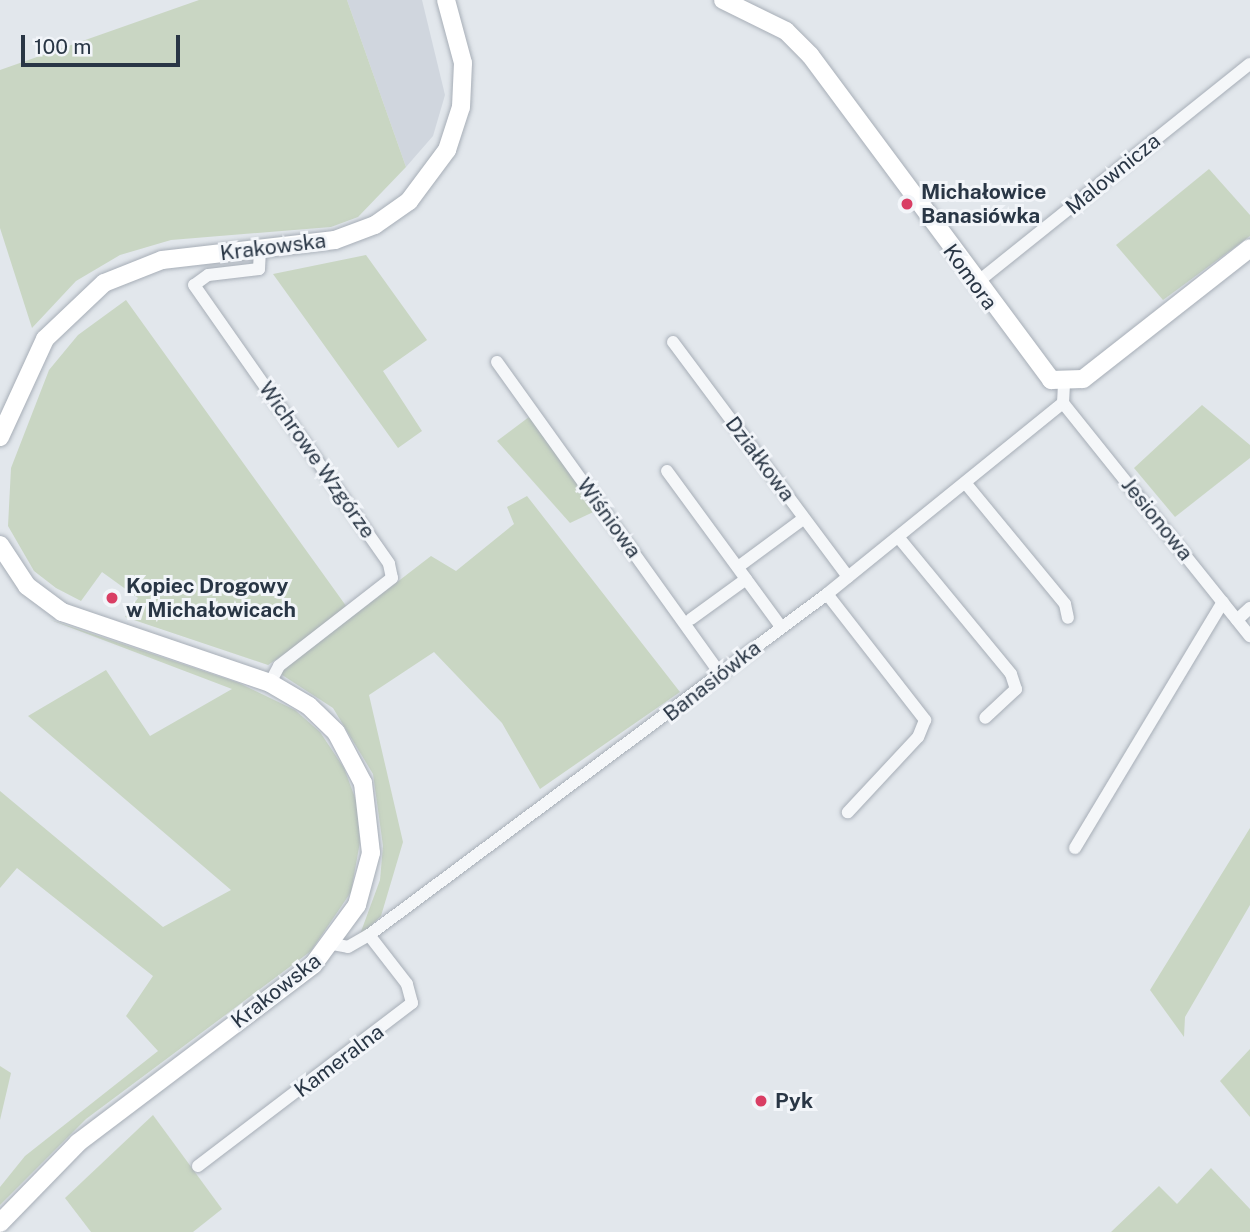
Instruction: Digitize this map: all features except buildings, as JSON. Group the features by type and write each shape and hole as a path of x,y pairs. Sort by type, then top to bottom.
{"main road":[{"name":"Krakowska","path":"0,437 45,339 92,291 150,263 321,243 364,230 409,201 438,165 463,91 460,43 446,0"},
{"name":"Komora","path":"723,0 801,45 1042,374 1064,384"},
{"path":"1064,384 1091,374 1250,248"},
{"name":"Krakowska","path":"0,545 27,586 62,612 270,683 336,732 369,805 367,874 333,944 78,1143 0,1223"}],"street":[{"name":"Malownicza","path":"975,284 1250,64"},
{"name":"Wichrowe Wzgórze","path":"260,250 259,269 208,275 194,285 389,564 392,578 279,666 270,683"},
{"name":"Działkowa","path":"673,342 848,577"},
{"name":"Wiśniowa","path":"497,362 721,674"},
{"path":"1063,403 1064,384"},
{"name":"Banasiówka","path":"333,944 348,947 369,934 721,674 967,485 1063,403"},
{"name":"Jesionowa","path":"1063,403 1250,635"},
{"path":"667,471 781,627"},
{"path":"967,485 1065,604 1068,618"},
{"path":"738,567 799,522"},
{"path":"899,538 1011,674 1016,689 985,718"},
{"path":"691,619 746,579"},
{"path":"827,594 925,720 918,737 848,812"},
{"path":"1075,848 1223,602"},
{"path":"1237,620 1250,608"},
{"name":"Kameralna","path":"198,1166 412,1003 407,984 369,934"}],"shaded area":[{"path":"347,0 422,0 445,95 433,136 406,167"}],"green space":[{"path":"199,0 347,0 406,167 358,217 331,227 171,240 120,255 76,281 32,328 0,228 0,70"},
{"path":"1209,169 1250,215 1250,236 1163,300 1116,245"},
{"path":"366,255 427,340 383,371 422,431 398,448 273,274"},
{"path":"126,300 349,610 268,665 125,617 138,598 102,572 81,601 56,588 34,571 8,526 11,468 49,370 78,335"},
{"path":"1202,405 1250,445 1250,458 1175,517 1134,468"},
{"path":"537,411 606,506 570,523 497,441"},
{"path":"527,496 680,692 540,789 502,723 434,652 369,695 403,842 381,916 359,937 380,880 383,846 373,774 333,708 279,673 431,556 456,571 514,524 507,507"},
{"path":"48,619 239,683 295,710 320,732 344,768 357,803 360,842 351,892 311,951 86,1119 0,1205 0,1187 25,1156 158,1051 126,1016 153,976 17,868 0,888 0,791 163,927 231,890 28,716 106,670 150,736 232,689"},
{"path":"1250,828 1250,905 1185,1017 1184,1037 1150,990"},
{"path":"1250,1049 1250,1117 1220,1081"},
{"path":"0,1066 11,1073 0,1120"},
{"path":"153,1115 222,1209 193,1232 91,1232 65,1198"},
{"path":"1211,1168 1250,1209 1250,1232 1111,1232 1159,1186 1177,1204"}],"place":[{"name":"Michałowice Banasiówka","path":"907,204"},
{"name":"Kopiec Drogowy w Michałowicach","path":"112,598"},
{"name":"Pyk","path":"761,1101"}]}
